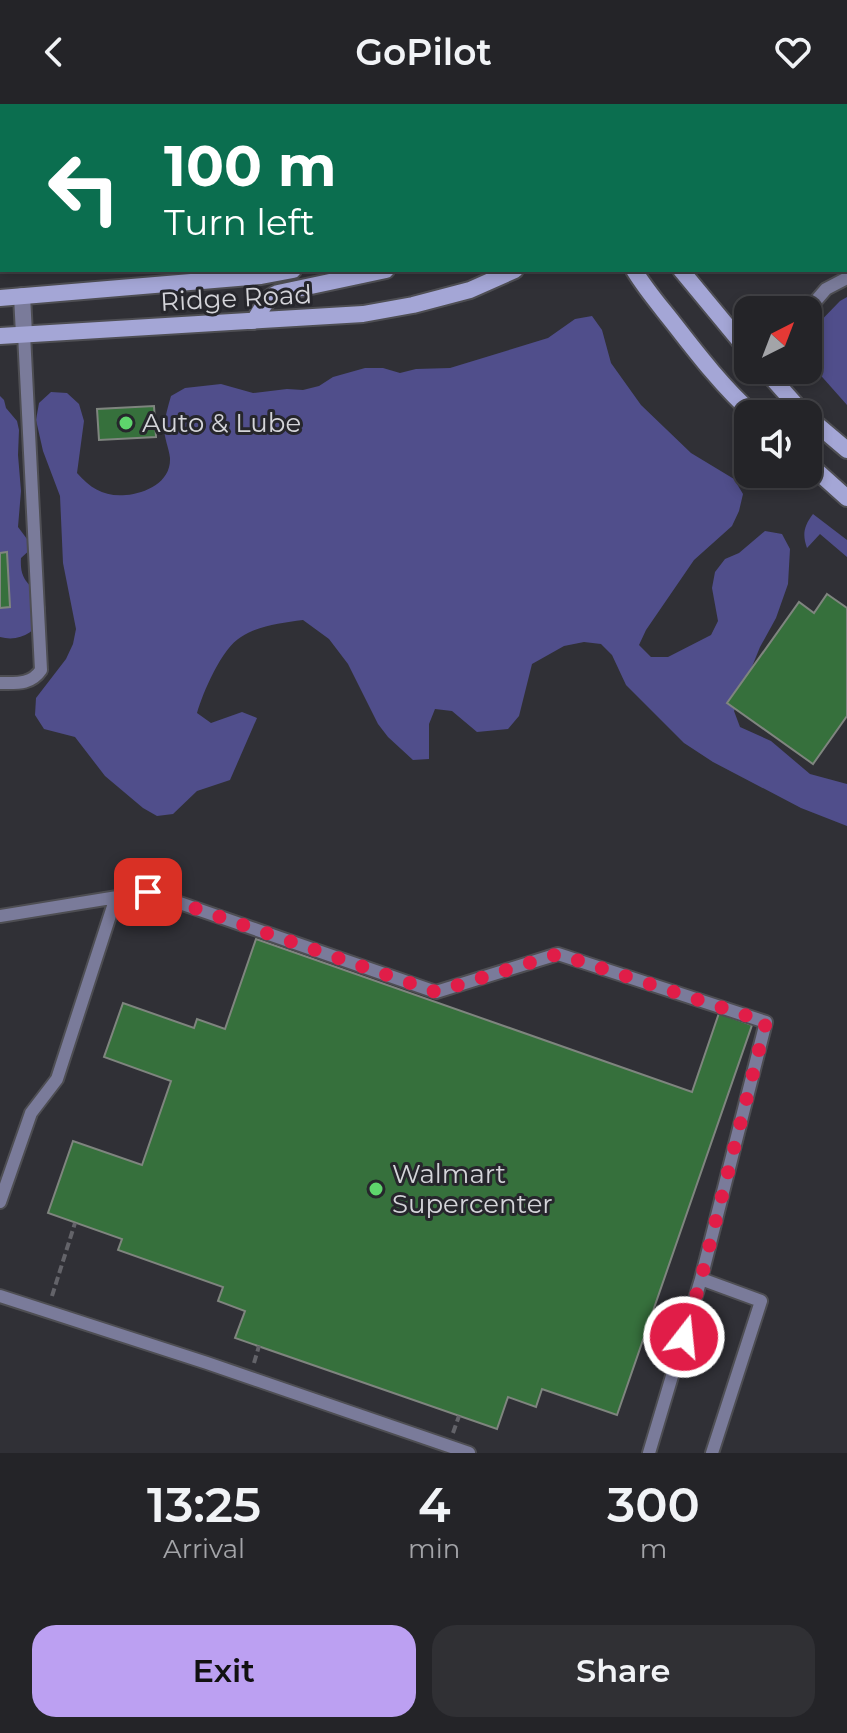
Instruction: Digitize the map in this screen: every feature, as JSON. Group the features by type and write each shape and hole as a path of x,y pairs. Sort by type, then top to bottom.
{"main road":[{"path":"254,321 271,296 278,293 377,272"},
{"name":"Ridge Road","path":"0,336 363,314 470,290 510,272"},
{"path":"635,272 694,350 737,400"},
{"path":"683,272 734,334"},
{"name":"Ridge Road","path":"0,298 261,273"},
{"path":"777,384 792,400"},
{"path":"822,429 847,450"},
{"path":"822,476 847,498"}],"street":[{"path":"22,296 24,334"}],"lane":[{"path":"820,296 826,289 847,278"},
{"path":"0,683 25,682 36,677 41,670 24,334"},
{"path":"0,916 148,892 436,992 558,954 766,1022 701,1279 649,1453"},
{"path":"0,1202 31,1113 57,1079 116,897"},
{"path":"701,1279 761,1301 712,1453"},
{"path":"0,1296 469,1453"}],"path":[{"path":"33,1306 52,1297 75,1223"}],"shaded area":[{"path":"847,297 847,405 822,377 822,320"},
{"path":"592,316 602,330 611,363 641,405 691,453 734,479 734,488 739,488 743,494 732,526 694,560 639,645 651,657 668,657 711,635 718,621 712,588 715,572 725,559 739,553 765,531 782,534 790,549 788,584 734,711 740,727 771,741 810,774 847,784 847,826 801,808 713,762 684,743 626,685 612,655 601,644 584,642 564,646 532,664 519,716 508,729 477,732 452,711 435,709 429,724 429,759 413,760 378,724 348,664 329,639 303,620 256,630 241,637 220,660 197,713 211,723 242,712 257,718 230,780 197,791 173,814 157,816 143,808 105,776 75,737 44,729 35,715 36,698 66,659 76,629 63,563 60,496 43,451 36,420 39,403 51,392 67,393 79,404 84,421 77,473 99,491 126,495 149,489 166,474 170,458 164,431 166,415 171,396 185,388 221,384 253,393 303,390 365,368 383,368 400,373 450,368 548,338 575,319"},
{"path":"0,396 17,421 19,430 21,491 18,527 33,547 21,558 22,574 46,609 36,627 26,635 14,638 0,637"},
{"path":"813,514 847,540 847,557 820,534 807,548 805,530"}],"building":[{"name":"Auto & Lube","path":"154,406 156,437 99,440 97,409"},
{"path":"7,552 10,607 0,608 0,553"},
{"path":"827,594 847,608 847,716 813,764 727,703 799,602 814,613"},
{"name":"Walmart Supercenter","path":"256,939 692,1092 719,1013 752,1025 617,1415 542,1389 536,1407 508,1397 497,1429 235,1338 245,1311 218,1301 223,1287 118,1250 122,1239 48,1213 73,1141 142,1165 171,1081 104,1057 123,1003 194,1028 197,1019 225,1029"}],"place":[{"name":"Auto & Lube","path":"126,423"},
{"name":"Walmart Supercenter","path":"376,1189"}],"route":[{"path":"148,892 436,992 558,954 766,1022 684,1337"}]}
